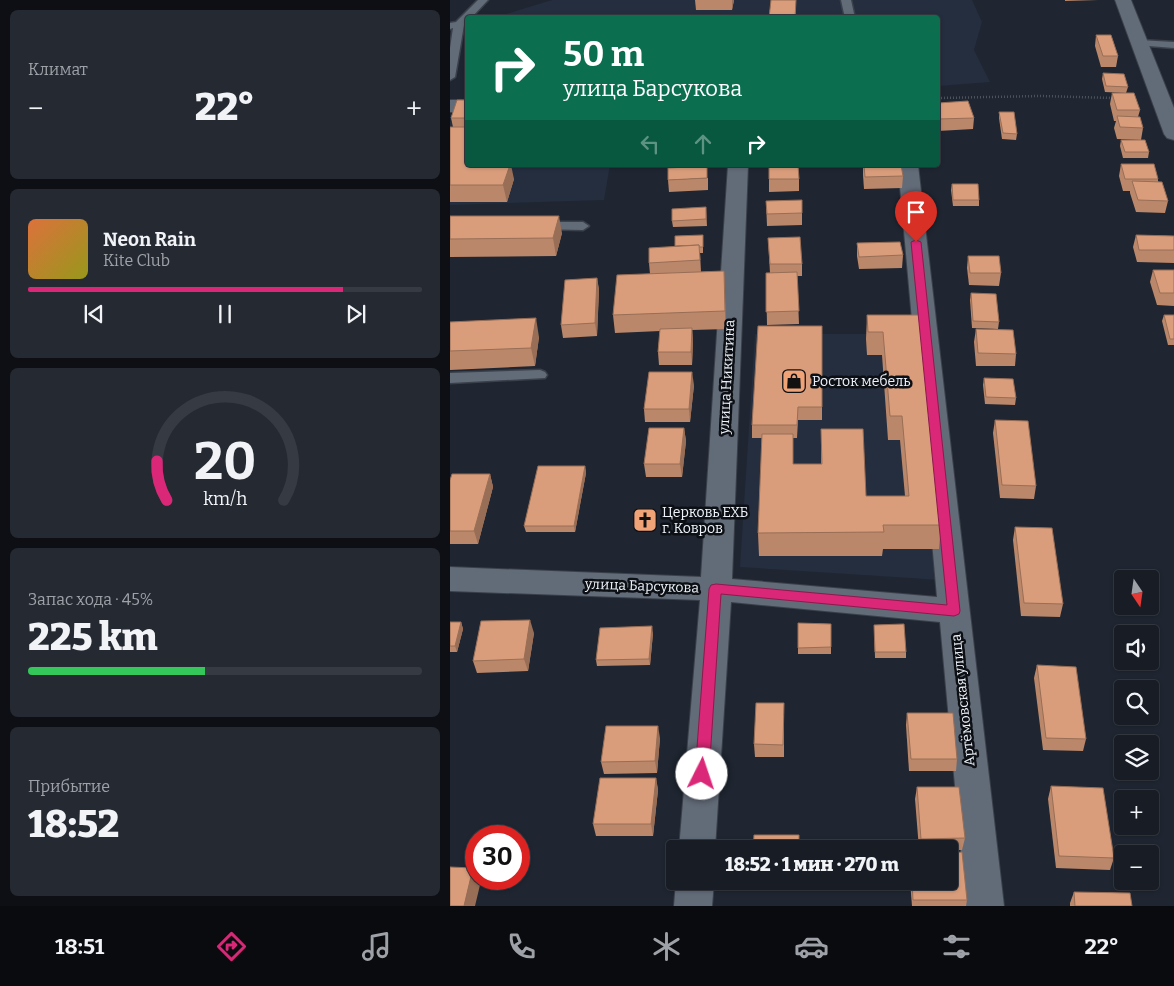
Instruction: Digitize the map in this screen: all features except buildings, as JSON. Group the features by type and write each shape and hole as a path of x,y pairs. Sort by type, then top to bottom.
{"street":[{"path":"1123,0 1174,134"},
{"path":"450,106 465,106"},
{"name":"улица Никитина","path":"698,840 716,589 738,167"},
{"name":"Артёмовская улица","path":"908,167 985,906"},
{"name":"улица Барсукова","path":"450,579 716,589 954,611"},
{"path":"693,906 694,890"}],"lane":[{"path":"466,15 483,0"},
{"path":"846,0 849,15"},
{"path":"450,76 455,25 465,16"},
{"path":"1139,43 1174,45"},
{"path":"527,226 582,226"},
{"path":"450,378 540,375"}],"path":[{"path":"940,98 1040,96 1118,98"}],"shaded area":[{"path":"552,0 972,0 982,22 974,50 990,82 940,86 940,15 503,15"},
{"path":"450,122 465,122 465,167 610,167 604,200 450,205"},
{"path":"755,334 922,334 941,580 740,567"}],"place":[{"name":"Росток мебель","path":"794,381"},
{"name":"Церковь ЕХБ г. Ковров","path":"645,520"}],"route":[{"path":"702,774 716,589 954,611 916,242"}]}
